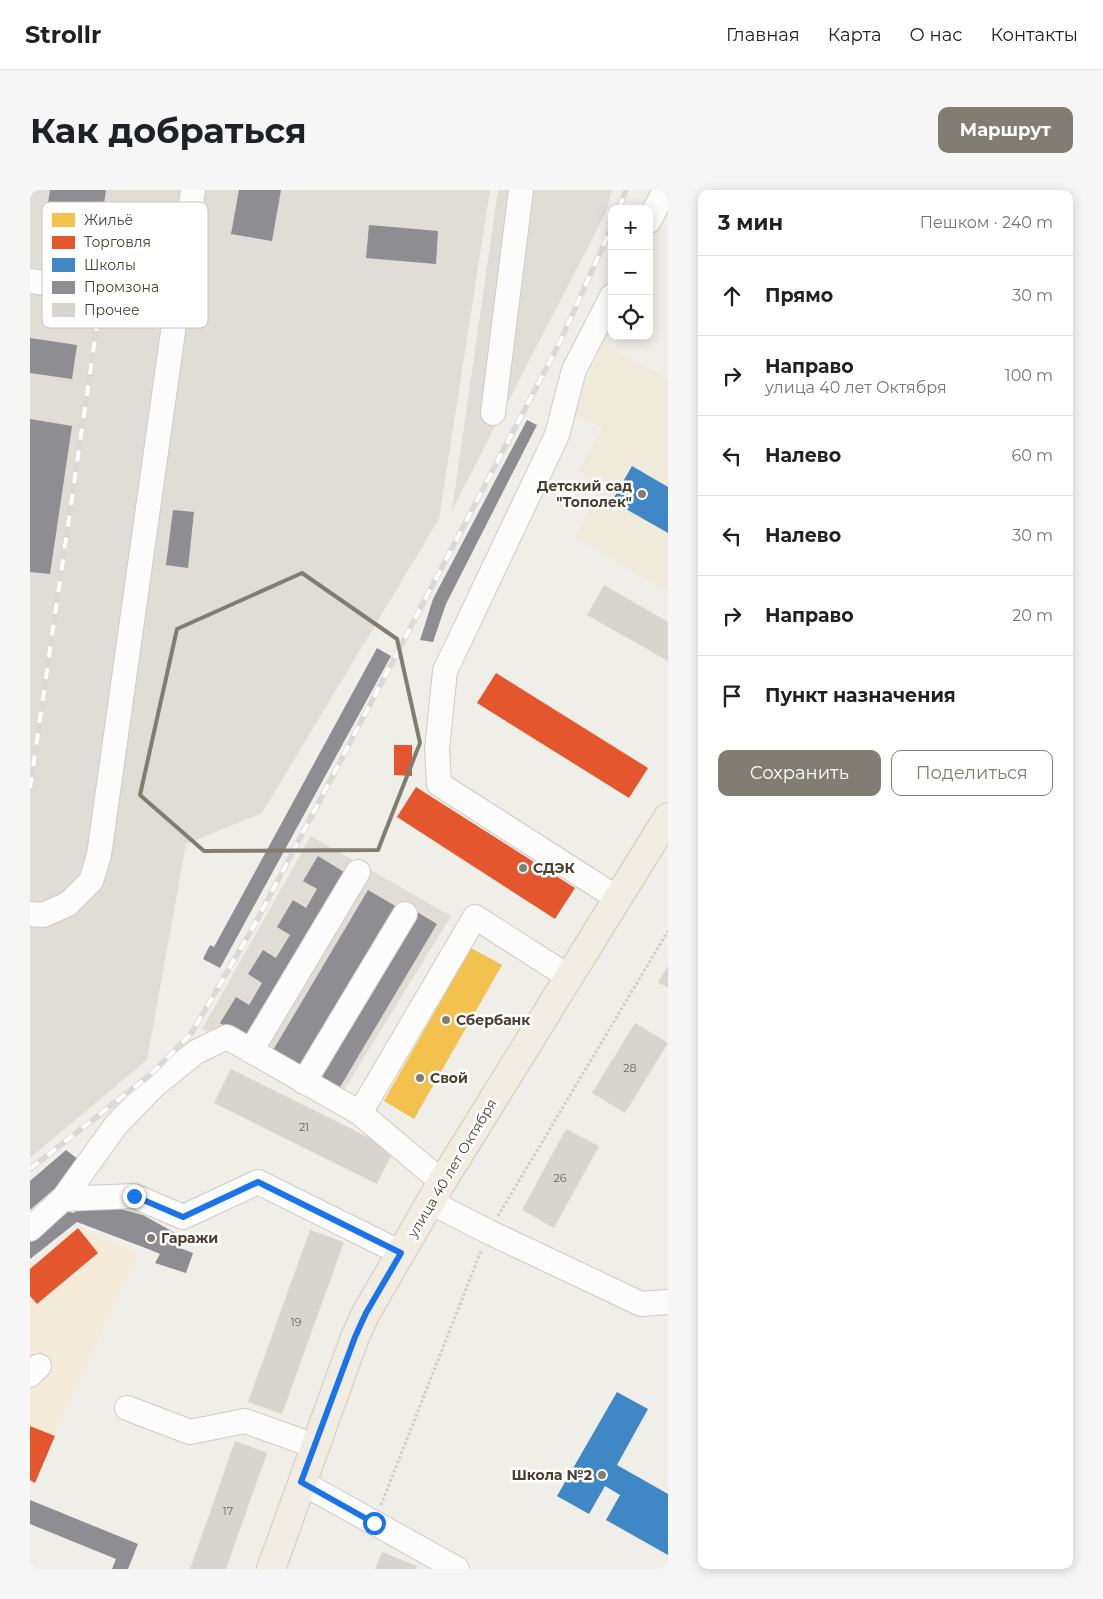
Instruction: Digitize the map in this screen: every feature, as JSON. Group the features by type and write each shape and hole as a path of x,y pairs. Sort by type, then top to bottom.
{"main road":[{"name":"улица 40 лет Октября","path":"271,1569 301,1482 355,1337 366,1313 436,1192 668,817"}],"street":[{"path":"493,413 521,190"},
{"path":"657,222 665,190"},
{"path":"608,304 574,370 557,434 446,671 437,749 438,784 618,898"},
{"path":"30,914 43,915 68,904 91,881 99,856 173,328"},
{"path":"251,1051 358,872"},
{"path":"304,1082 405,914"},
{"path":"360,1113 475,917 569,977"},
{"path":"30,1229 63,1199 116,1125 154,1086 196,1052 227,1038 360,1113 436,1192 489,1232 641,1304 668,1302"},
{"path":"63,1199 134,1196 183,1217 258,1182 401,1253"},
{"path":"127,1408 190,1432 245,1421 315,1446"},
{"path":"301,1482 457,1569"}],"highlighted area":[{"path":"302,573 397,639 420,743 378,850 204,851 140,795 177,629"}],"shaded area":[{"path":"30,190 490,190 439,519 262,813 186,844 147,1060 30,1158"},
{"path":"498,190 612,190 606,212 452,510"},
{"path":"603,344 668,379 668,592 575,537 602,485 579,471 602,428 572,412"},
{"path":"311,836 451,916 333,1108 202,1029"},
{"path":"78,1228 138,1254 30,1487 30,1266"}],"building: Жильё":[{"path":"471,948 502,965 414,1119 384,1101"}],"building: Торговля":[{"path":"496,673 648,768 629,798 477,703"},
{"path":"394,745 412,745 412,776 394,775"},
{"path":"416,787 575,888 555,919 397,817"},
{"path":"78,1228 98,1253 37,1304 30,1296 30,1269"},
{"path":"30,1426 55,1436 35,1483 30,1480"}],"building: Школы":[{"name":"Детский сад \"Тополек\"","path":"632,466 668,487 668,533 612,501"},
{"name":"Школа №2","path":"617,1392 648,1409 617,1465 668,1494 668,1555 606,1520 620,1495 605,1486 589,1514 557,1496"}],"building: Промзона":[{"path":"50,190 106,190 104,202 48,202"},
{"path":"239,190 281,190 272,241 231,234"},
{"path":"369,225 438,231 436,264 366,258"},
{"path":"30,338 77,345 72,379 30,373"},
{"path":"30,419 72,426 50,574 30,572"},
{"path":"527,420 537,425 446,604 433,642 420,640 433,599"},
{"path":"173,510 194,512 188,568 166,565"},
{"path":"377,648 391,656 220,968 203,959 210,945 214,947"},
{"path":"318,856 347,874 248,1040 220,1023 236,997 249,1005 262,983 248,974 263,950 276,958 290,935 277,927 293,900 306,908 317,889 303,881"},
{"path":"368,890 397,907 300,1069 272,1052"},
{"path":"417,912 437,924 337,1092 317,1081"},
{"path":"66,1150 79,1160 60,1184 30,1210 30,1181"},
{"name":"Гаражи","path":"84,1202 94,1202 143,1215 182,1237 180,1248 193,1253 186,1273 155,1263 160,1254 77,1222 30,1259 30,1240 65,1211 74,1213"},
{"path":"30,1500 138,1544 128,1569 112,1569 116,1559 30,1524"}],"building: Прочее":[{"path":"604,585 668,622 668,661 587,615"},
{"path":"668,966 668,988 658,982"},
{"path":"635,1023 668,1043 625,1113 592,1093"},
{"path":"231,1069 394,1150 377,1184 214,1103"},
{"path":"566,1129 599,1146 554,1228 522,1210"},
{"path":"310,1230 344,1242 282,1414 248,1402"},
{"path":"235,1441 267,1453 226,1569 190,1569"},
{"path":"382,1552 417,1566 416,1569 375,1569"}],"railway":[{"path":"620,205 626,190"},
{"path":"30,1169 150,1075 191,1034 255,924 560,342 608,235"},
{"path":"30,788 97,328"}],"place":[{"name":"Детский сад \"Тополек\"","path":"642,494"},
{"name":"СДЭК","path":"523,868"},
{"name":"Сбербанк","path":"446,1020"},
{"name":"Свой","path":"420,1078"},
{"name":"Гаражи","path":"151,1238"},
{"name":"Школа №2","path":"602,1475"}],"route":[{"path":"134,1196 183,1217 258,1182 401,1253 366,1313 355,1337 301,1482 374,1523"}]}
